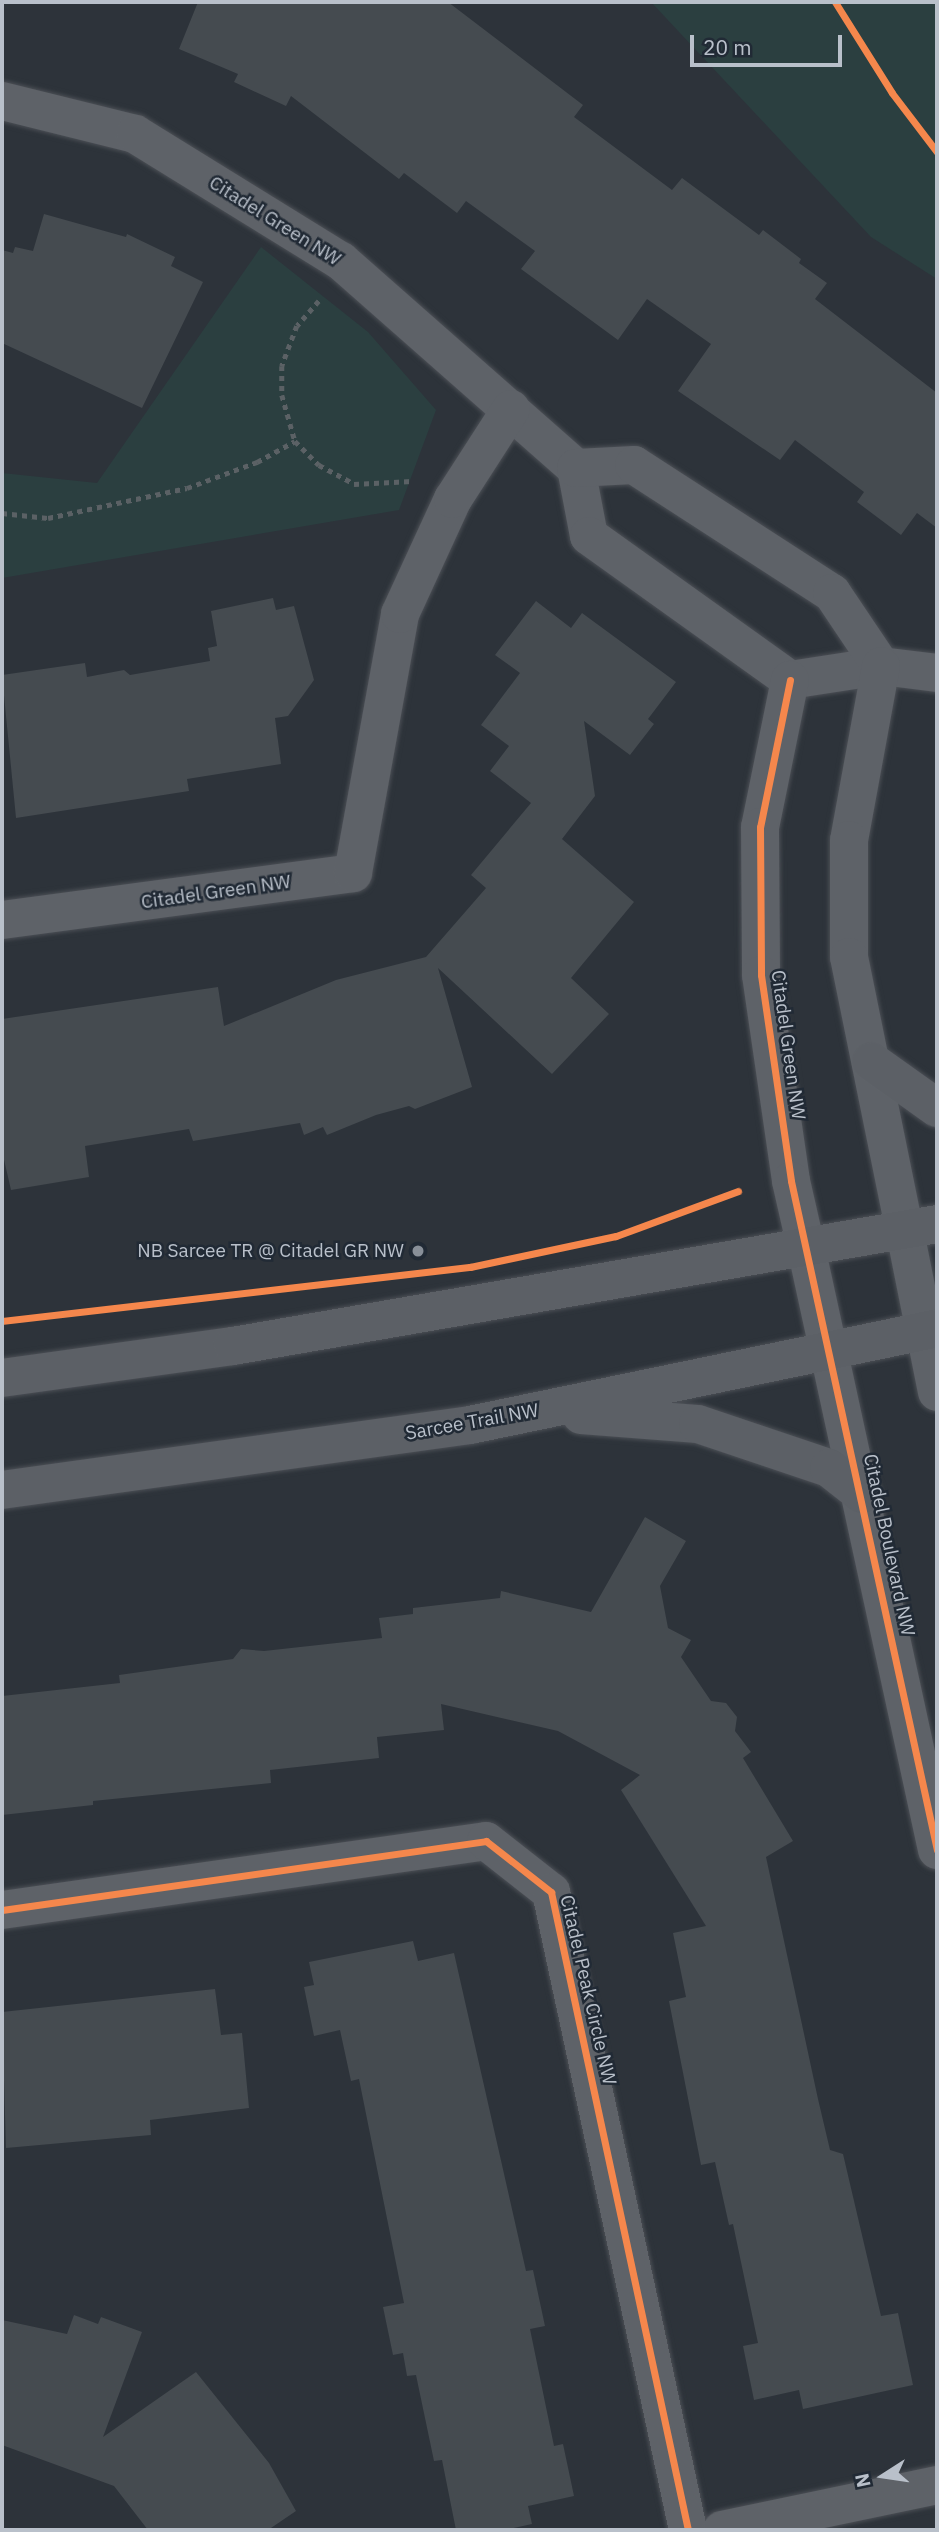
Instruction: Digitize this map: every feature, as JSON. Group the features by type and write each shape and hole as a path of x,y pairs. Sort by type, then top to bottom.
{"main road":[{"path":"871,1061 937,1108"},
{"path":"2,1378 233,1346 921,1228"},
{"name":"Sarcee Trail NW","path":"2,1490 278,1453 537,1411 931,1330"},
{"path":"537,1411 698,1424 829,1468 862,1494"}],"street":[{"name":"Citadel Green NW","path":"2,101 135,134 341,261 576,468"},
{"name":"Citadel Green NW","path":"2,920 353,873 400,614 453,499 511,409"},
{"path":"937,673 881,666 790,680 589,536 576,468 634,465 809,578 832,593 881,666 849,840 849,957 871,1061 921,1228 937,1392"},
{"name":"Citadel Green NW","path":"790,680 760,827 761,975 791,1181 806,1247"},
{"name":"Citadel Boulevard NW","path":"806,1247 862,1494 937,1850"},
{"name":"Citadel Peak Circle NW","path":"2,1910 486,1841 551,1892 688,2530"},
{"path":"722,2530 937,2485"}],"path":[{"path":"322,298 298,326 282,366 282,395 295,442 319,465 355,484 414,480"},
{"path":"2,513 48,518 187,488 257,462 295,442"}],"green space":[{"path":"651,2 937,2 937,279 871,237"},
{"path":"261,247 368,332 436,410 399,510 2,578 2,473 97,483"}],"building":[{"path":"198,2 448,2 583,105 574,117 672,190 682,178 759,235 763,230 801,259 799,263 827,283 815,299 937,393 937,528 917,513 901,535 857,502 864,492 795,440 780,460 678,391 711,344 647,299 618,340 521,269 535,251 466,201 457,213 404,173 399,179 291,96 286,106 234,82 238,74 179,49"},
{"path":"44,214 126,237 127,234 175,257 171,266 203,282 142,408 2,343 2,250 13,253 15,247 33,251"},
{"path":"273,598 276,610 294,606 314,680 288,716 275,718 281,764 187,779 189,791 16,818 2,675 85,663 87,677 124,670 130,675 210,661 208,648 217,646 211,611"},
{"path":"536,601 571,628 582,613 676,682 648,719 654,724 630,755 584,721 595,796 562,839 634,902 571,978 609,1014 552,1074 438,968 472,1087 415,1109 409,1106 376,1115 327,1135 323,1127 304,1135 300,1123 193,1141 189,1129 85,1146 89,1177 11,1190 2,1151 2,1019 218,987 224,1026 336,980 426,957 486,888 471,875 531,803 490,771 509,746 481,725 520,673 495,655"},
{"path":"645,1517 686,1541 660,1586 668,1628 691,1640 681,1657 711,1701 726,1703 737,1717 735,1731 751,1752 743,1758 793,1841 766,1857 818,2099 830,2150 843,2154 881,2316 898,2313 913,2385 803,2409 799,2390 754,2400 743,2346 758,2343 733,2224 729,2225 715,2162 701,2165 669,2001 686,1997 673,1933 706,1926 621,1790 640,1775 558,1731 441,1704 444,1730 377,1737 379,1758 270,1770 271,1783 93,1801 93,1805 2,1815 2,1696 120,1683 119,1675 233,1659 241,1649 264,1651 382,1638 379,1618 413,1614 413,1608 500,1598 501,1591 591,1612"},
{"path":"413,1941 418,1961 454,1953 526,2271 533,2270 545,2326 530,2329 554,2446 563,2444 574,2496 528,2506 532,2524 504,2530 456,2530 442,2460 434,2461 416,2375 407,2376 403,2353 393,2355 383,2307 404,2303 359,2079 351,2081 340,2030 314,2036 304,1987 314,1985 309,1962"},
{"path":"215,1989 221,2035 242,2033 249,2108 150,2120 151,2135 6,2148 2,2012"},
{"path":"74,2315 98,2324 101,2317 142,2332 103,2437 196,2372 269,2463 296,2511 268,2530 148,2530 114,2486 2,2445 2,2320 67,2334"}],"cycle path":[{"path":"835,2 892,93 937,152"},
{"path":"790,680 760,827 761,975 791,1181 937,1850"},
{"path":"2,1321 470,1267 616,1236 738,1191"},
{"path":"2,1910 486,1841 551,1892 688,2530"}],"place":[{"name":"NB Sarcee TR @ Citadel GR NW","path":"418,1251"}]}
